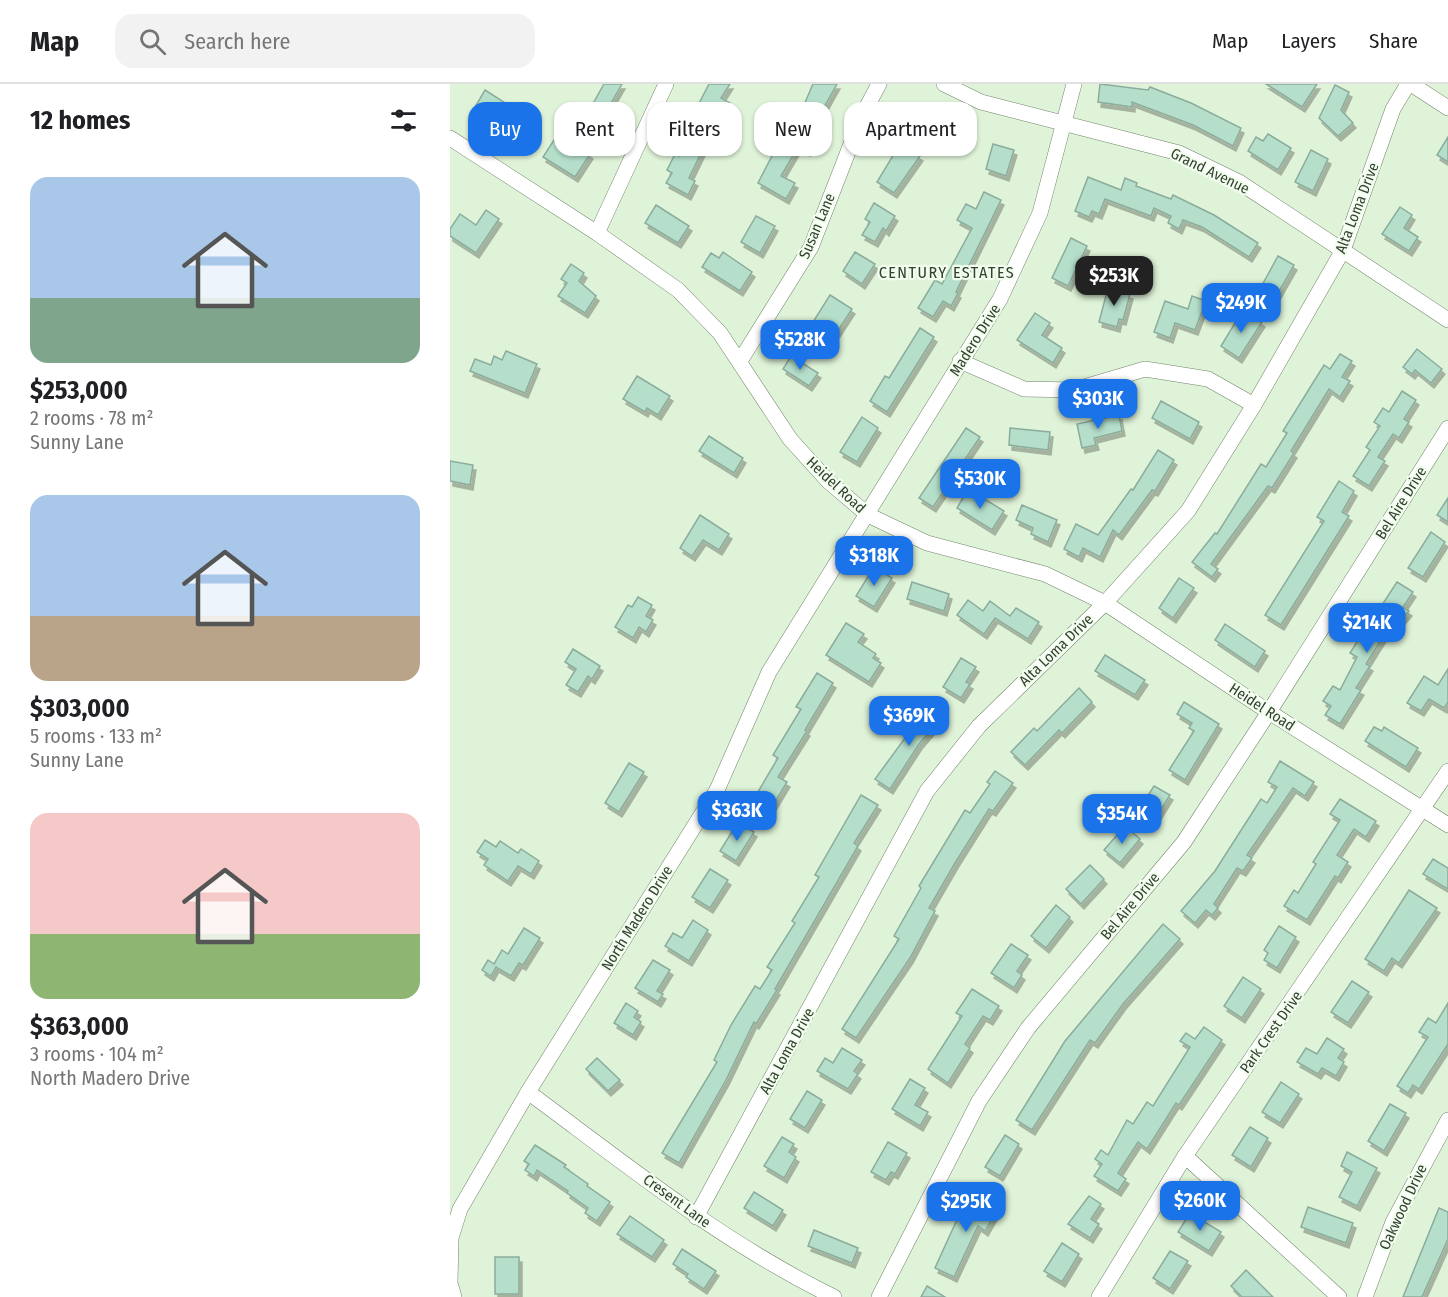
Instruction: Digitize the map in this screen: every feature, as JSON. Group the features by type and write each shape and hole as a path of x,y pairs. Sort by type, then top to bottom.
{"street":[{"path":"597,233 666,84"},
{"name":"Susan Lane","path":"740,361 812,247 862,116 879,84"},
{"name":"Grand Avenue","path":"944,84 981,102 1179,153 1239,182 1448,320"},
{"name":"Madero Drive","path":"868,515 960,361 1000,299 1040,213 1074,84"},
{"path":"1409,84 1448,108"},
{"name":"Alta Loma Drive","path":"696,1217 927,791 979,726 1105,603 1188,511 1254,405 1343,250 1393,109 1409,84"},
{"name":"Heidel Road","path":"450,138 597,233 678,290 710,321 740,361 790,439 828,481 868,515 927,543 1045,574 1105,603 1269,712 1448,825"},
{"path":"960,361 1024,389 1074,390 1145,369 1208,379 1254,405"},
{"name":"Bel Aire Drive","path":"879,1297 979,1101 1029,1028 1184,842 1448,428"},
{"name":"North Madero Drive","path":"454,1297 450,1283 451,1238 460,1209 528,1092 717,790 769,672 868,515"},
{"name":"Park Crest Drive","path":"1099,1297 1185,1156 1448,771"},
{"name":"Cresent Lane","path":"528,1092 696,1217 775,1268 834,1297"},
{"name":"Oakwood Drive","path":"1365,1297 1393,1222 1448,1120"},
{"path":"1185,1156 1339,1297"}],"building":[{"path":"604,84 622,84 612,102 594,102"},
{"path":"709,84 730,84 721,98 728,102 700,102"},
{"path":"813,84 837,84 827,102 805,102"},
{"path":"1100,84 1148,90 1150,87 1191,103 1241,128 1233,146 1193,125 1132,102 1132,107 1098,102"},
{"path":"1266,84 1317,84 1302,107"},
{"path":"1335,85 1349,92 1341,110 1353,123 1338,136 1319,118"},
{"path":"485,90 504,102 478,102"},
{"path":"1268,134 1291,148 1278,170 1248,151 1256,137 1263,141"},
{"path":"1448,137 1448,162 1437,155"},
{"path":"554,140 554,156 589,156 575,177 543,157"},
{"path":"993,144 1014,150 1006,176 986,169"},
{"path":"1311,150 1328,159 1313,191 1295,182"},
{"path":"674,156 700,156 689,178 695,181 688,195 666,183 672,173 667,170"},
{"path":"772,156 793,156 781,176 795,183 786,199 758,183"},
{"path":"893,156 920,156 894,193 877,182"},
{"path":"1088,177 1121,190 1125,178 1137,183 1136,186 1171,199 1173,195 1214,215 1258,243 1249,257 1202,227 1183,220 1179,229 1168,223 1171,216 1154,208 1151,216 1105,199 1099,214 1092,211 1089,217 1075,211"},
{"path":"984,192 1001,200 951,306 943,301 933,317 918,308 935,280 942,284 972,228 957,220 966,204 976,209"},
{"path":"874,203 895,216 886,231 883,228 875,242 862,235 870,222 865,219"},
{"path":"656,205 689,226 678,243 645,223"},
{"path":"1400,207 1412,215 1404,228 1418,237 1409,251 1382,234"},
{"path":"486,210 499,219 476,253 450,236 450,229 460,214 476,225"},
{"path":"756,216 775,226 760,253 741,242"},
{"path":"1071,238 1087,246 1068,286 1052,278"},
{"path":"723,252 752,272 740,291 702,267 711,253 719,258"},
{"path":"855,252 875,264 862,284 843,271"},
{"path":"1278,256 1294,265 1270,307 1255,298"},
{"path":"571,264 584,273 579,281 596,296 585,313 558,296 567,283 561,279"},
{"path":"1108,288 1130,294 1123,320 1119,319 1117,327 1099,322"},
{"path":"830,295 852,309 837,332 828,326 826,330 813,322"},
{"path":"1192,296 1206,301 1195,330 1175,323 1170,338 1154,332 1165,301 1188,309"},
{"path":"1243,310 1262,322 1239,358 1221,346"},
{"path":"1035,313 1050,323 1042,335 1062,348 1053,363 1017,340"},
{"path":"920,328 934,337 887,412 870,401 885,376 889,378"},
{"path":"1417,349 1442,369 1431,383 1415,370 1412,374 1403,367"},
{"path":"506,351 537,364 525,393 470,371 475,359 491,365 494,356 502,360"},
{"path":"1340,354 1352,361 1342,377 1350,381 1340,397 1329,389 1291,451 1294,453 1272,488 1268,486 1211,564 1218,569 1212,577 1192,562 1215,533 1217,534 1261,464 1266,467 1287,433 1283,431 1324,365 1330,369"},
{"path":"791,356 818,373 809,386 783,369"},
{"path":"637,376 670,396 658,415 647,408 645,412 623,399"},
{"path":"1402,391 1416,400 1404,419 1409,422 1399,438 1393,434 1378,457 1385,461 1369,486 1353,476 1370,450 1366,447 1380,426 1374,422 1383,408 1389,412"},
{"path":"1161,401 1199,422 1190,439 1152,418"},
{"path":"1119,415 1122,431 1094,438 1096,445 1082,448 1077,424"},
{"path":"862,417 878,428 857,462 840,452"},
{"path":"966,428 980,437 933,507 919,498"},
{"path":"1010,428 1050,432 1048,450 1009,445"},
{"path":"709,436 743,458 734,473 699,451"},
{"path":"1158,450 1174,460 1155,491 1152,490 1119,535 1113,530 1100,557 1083,548 1079,557 1064,549 1076,524 1098,535 1131,489 1133,490"},
{"path":"450,461 473,465 470,485 450,481"},
{"path":"1339,481 1354,491 1342,512 1349,516 1281,625 1265,615 1324,521 1317,517"},
{"path":"968,489 1004,511 992,530 957,508"},
{"path":"1448,498 1448,522 1437,515"},
{"path":"1022,505 1057,520 1048,542 1031,534 1033,528 1016,520"},
{"path":"700,515 729,534 719,550 703,540 692,556 680,548"},
{"path":"1431,532 1445,542 1423,577 1408,568"},
{"path":"874,567 892,578 874,607 856,596"},
{"path":"1179,578 1194,588 1173,618 1159,608"},
{"path":"912,582 949,594 944,611 907,599"},
{"path":"1397,582 1413,592 1403,607 1409,611 1393,630 1389,627 1366,664 1370,666 1356,688 1361,690 1340,724 1325,715 1331,706 1323,701 1333,686 1340,690 1357,657 1350,653 1367,626 1375,631 1389,609 1382,605"},
{"path":"638,597 652,605 646,616 653,620 646,632 639,627 633,638 615,627 628,605 632,607"},
{"path":"968,600 983,611 990,601 1010,616 1016,608 1039,622 1028,639 995,618 984,634 957,615"},
{"path":"846,623 864,634 858,642 876,654 873,658 881,663 869,682 826,655"},
{"path":"1225,624 1265,651 1255,667 1215,640"},
{"path":"573,649 600,666 592,679 588,676 578,692 566,685 576,669 565,662"},
{"path":"1105,655 1145,680 1135,695 1095,671"},
{"path":"961,658 976,667 966,682 970,684 961,698 943,687"},
{"path":"1448,669 1448,702 1444,708 1429,699 1421,711 1407,703 1424,676 1438,685"},
{"path":"817,673 833,683 778,777 787,782 766,817 749,807 778,758 773,755 801,709 796,707"},
{"path":"1079,688 1092,702 1062,733 1059,730 1025,765 1011,752 1034,728 1037,731"},
{"path":"1184,702 1219,724 1185,780 1169,770 1194,731 1189,728 1192,723 1177,714"},
{"path":"930,704 944,715 919,744 890,789 875,779"},
{"path":"1374,727 1382,731 1384,727 1418,748 1406,767 1365,741"},
{"path":"1280,761 1314,782 1305,796 1293,788 1247,855 1252,858 1243,871 1237,868 1214,904 1218,908 1212,915 1206,910 1195,923 1181,911 1215,871 1261,799 1267,803 1277,787 1268,782"},
{"path":"629,763 644,772 619,812 605,803"},
{"path":"995,771 1013,783 993,811 989,809 955,863 929,908 935,911 910,958 856,1038 842,1029 899,939 894,936 921,888 919,886 965,810 970,813 990,784 987,782"},
{"path":"1154,786 1170,795 1154,821 1138,811"},
{"path":"861,795 878,805 854,843 858,846 775,989 777,990 756,1024 754,1022 726,1080 679,1163 662,1153 717,1062 714,1060 731,1025 755,986 760,989 772,970 767,967 795,923 792,921 819,877 815,875"},
{"path":"1340,799 1376,821 1366,837 1354,829 1337,855 1348,862 1338,878 1335,876 1307,920 1284,906 1294,890 1298,893 1316,864 1313,862 1340,820 1330,814"},
{"path":"738,822 754,832 736,861 720,851"},
{"path":"1125,826 1140,839 1120,863 1104,850"},
{"path":"485,840 496,847 500,841 518,853 521,849 539,861 531,874 518,866 508,881 484,865 488,859 477,852"},
{"path":"1433,859 1448,868 1448,889 1423,874"},
{"path":"1090,865 1104,879 1081,904 1066,889"},
{"path":"710,869 728,880 710,908 692,897"},
{"path":"1409,890 1437,908 1399,963 1392,958 1384,971 1365,959"},
{"path":"1056,905 1070,917 1046,948 1031,936"},
{"path":"693,920 708,930 689,961 665,946 673,933 682,938"},
{"path":"1163,924 1180,939 1123,1004 1095,1043 1090,1040 1032,1130 1016,1120 1065,1041"},
{"path":"1279,926 1296,937 1277,968 1264,960 1268,953 1264,950"},
{"path":"524,928 540,938 523,965 519,963 511,976 496,967 491,976 482,970 488,960 494,964 502,950 508,954"},
{"path":"1011,944 1028,955 1017,971 1022,975 1014,988 991,973"},
{"path":"653,960 670,970 657,991 663,994 658,1002 635,988"},
{"path":"1243,977 1261,989 1242,1018 1224,1006"},
{"path":"1352,981 1369,992 1348,1023 1331,1012"},
{"path":"972,989 999,1006 990,1020 983,1016 965,1044 970,1048 948,1083 928,1069 962,1016 956,1013"},
{"path":"626,1003 638,1011 634,1017 641,1022 633,1035 614,1023"},
{"path":"1448,1003 1448,1044 1419,1089 1413,1085 1408,1093 1397,1086 1428,1037 1419,1032 1428,1018 1436,1023"},
{"path":"1204,1027 1222,1040 1179,1105 1176,1103 1147,1149 1138,1142 1118,1173 1126,1179 1118,1191 1094,1176 1102,1164 1095,1159 1101,1150 1108,1155 1127,1120 1133,1124 1147,1102 1153,1106 1190,1047 1180,1041 1186,1033 1195,1039"},
{"path":"1327,1038 1344,1049 1338,1058 1344,1062 1336,1076 1322,1068 1318,1074 1297,1062 1306,1048 1317,1054"},
{"path":"842,1048 862,1060 854,1071 858,1074 848,1089 817,1071 825,1058 833,1063"},
{"path":"597,1058 620,1080 608,1091 586,1069"},
{"path":"910,1079 925,1088 915,1105 928,1112 920,1126 892,1109"},
{"path":"1281,1082 1299,1094 1280,1123 1262,1112"},
{"path":"807,1091 822,1100 805,1128 790,1119"},
{"path":"1390,1104 1406,1113 1384,1151 1368,1141"},
{"path":"1250,1127 1268,1138 1251,1167 1232,1155"},
{"path":"1005,1135 1019,1144 1000,1176 985,1167"},
{"path":"782,1137 794,1144 789,1152 796,1157 784,1178 764,1166"},
{"path":"888,1142 907,1153 895,1174 891,1172 886,1180 871,1172"},
{"path":"535,1145 566,1165 564,1167 610,1202 597,1221 585,1213 588,1208 567,1193 568,1191 537,1170 534,1176 525,1170 529,1164 524,1161"},
{"path":"1347,1152 1377,1168 1357,1206 1339,1197 1352,1172 1341,1166"},
{"path":"754,1192 783,1210 773,1226 744,1208"},
{"path":"985,1193 1001,1203 985,1231 978,1226 954,1277 935,1268 965,1202 976,1208"},
{"path":"1089,1196 1101,1204 1091,1219 1099,1224 1090,1238 1068,1224"},
{"path":"1308,1207 1353,1223 1346,1243 1301,1227"},
{"path":"1439,1208 1448,1212 1448,1239 1422,1297 1403,1297"},
{"path":"1190,1213 1221,1232 1209,1251 1178,1232"},
{"path":"630,1216 664,1240 652,1257 617,1234"},
{"path":"814,1230 858,1248 852,1263 808,1246"},
{"path":"1062,1243 1079,1254 1062,1282 1044,1271"},
{"path":"682,1249 716,1271 704,1289 686,1277 688,1274 673,1264"},
{"path":"1170,1251 1188,1261 1170,1289 1153,1278"},
{"path":"495,1257 519,1257 519,1294 495,1294"},
{"path":"1246,1270 1273,1297 1242,1297 1231,1286"},
{"path":"927,1286 945,1297 921,1297"}],"district":[{"name":"CENTURY ESTATES","path":"947,272"}]}
